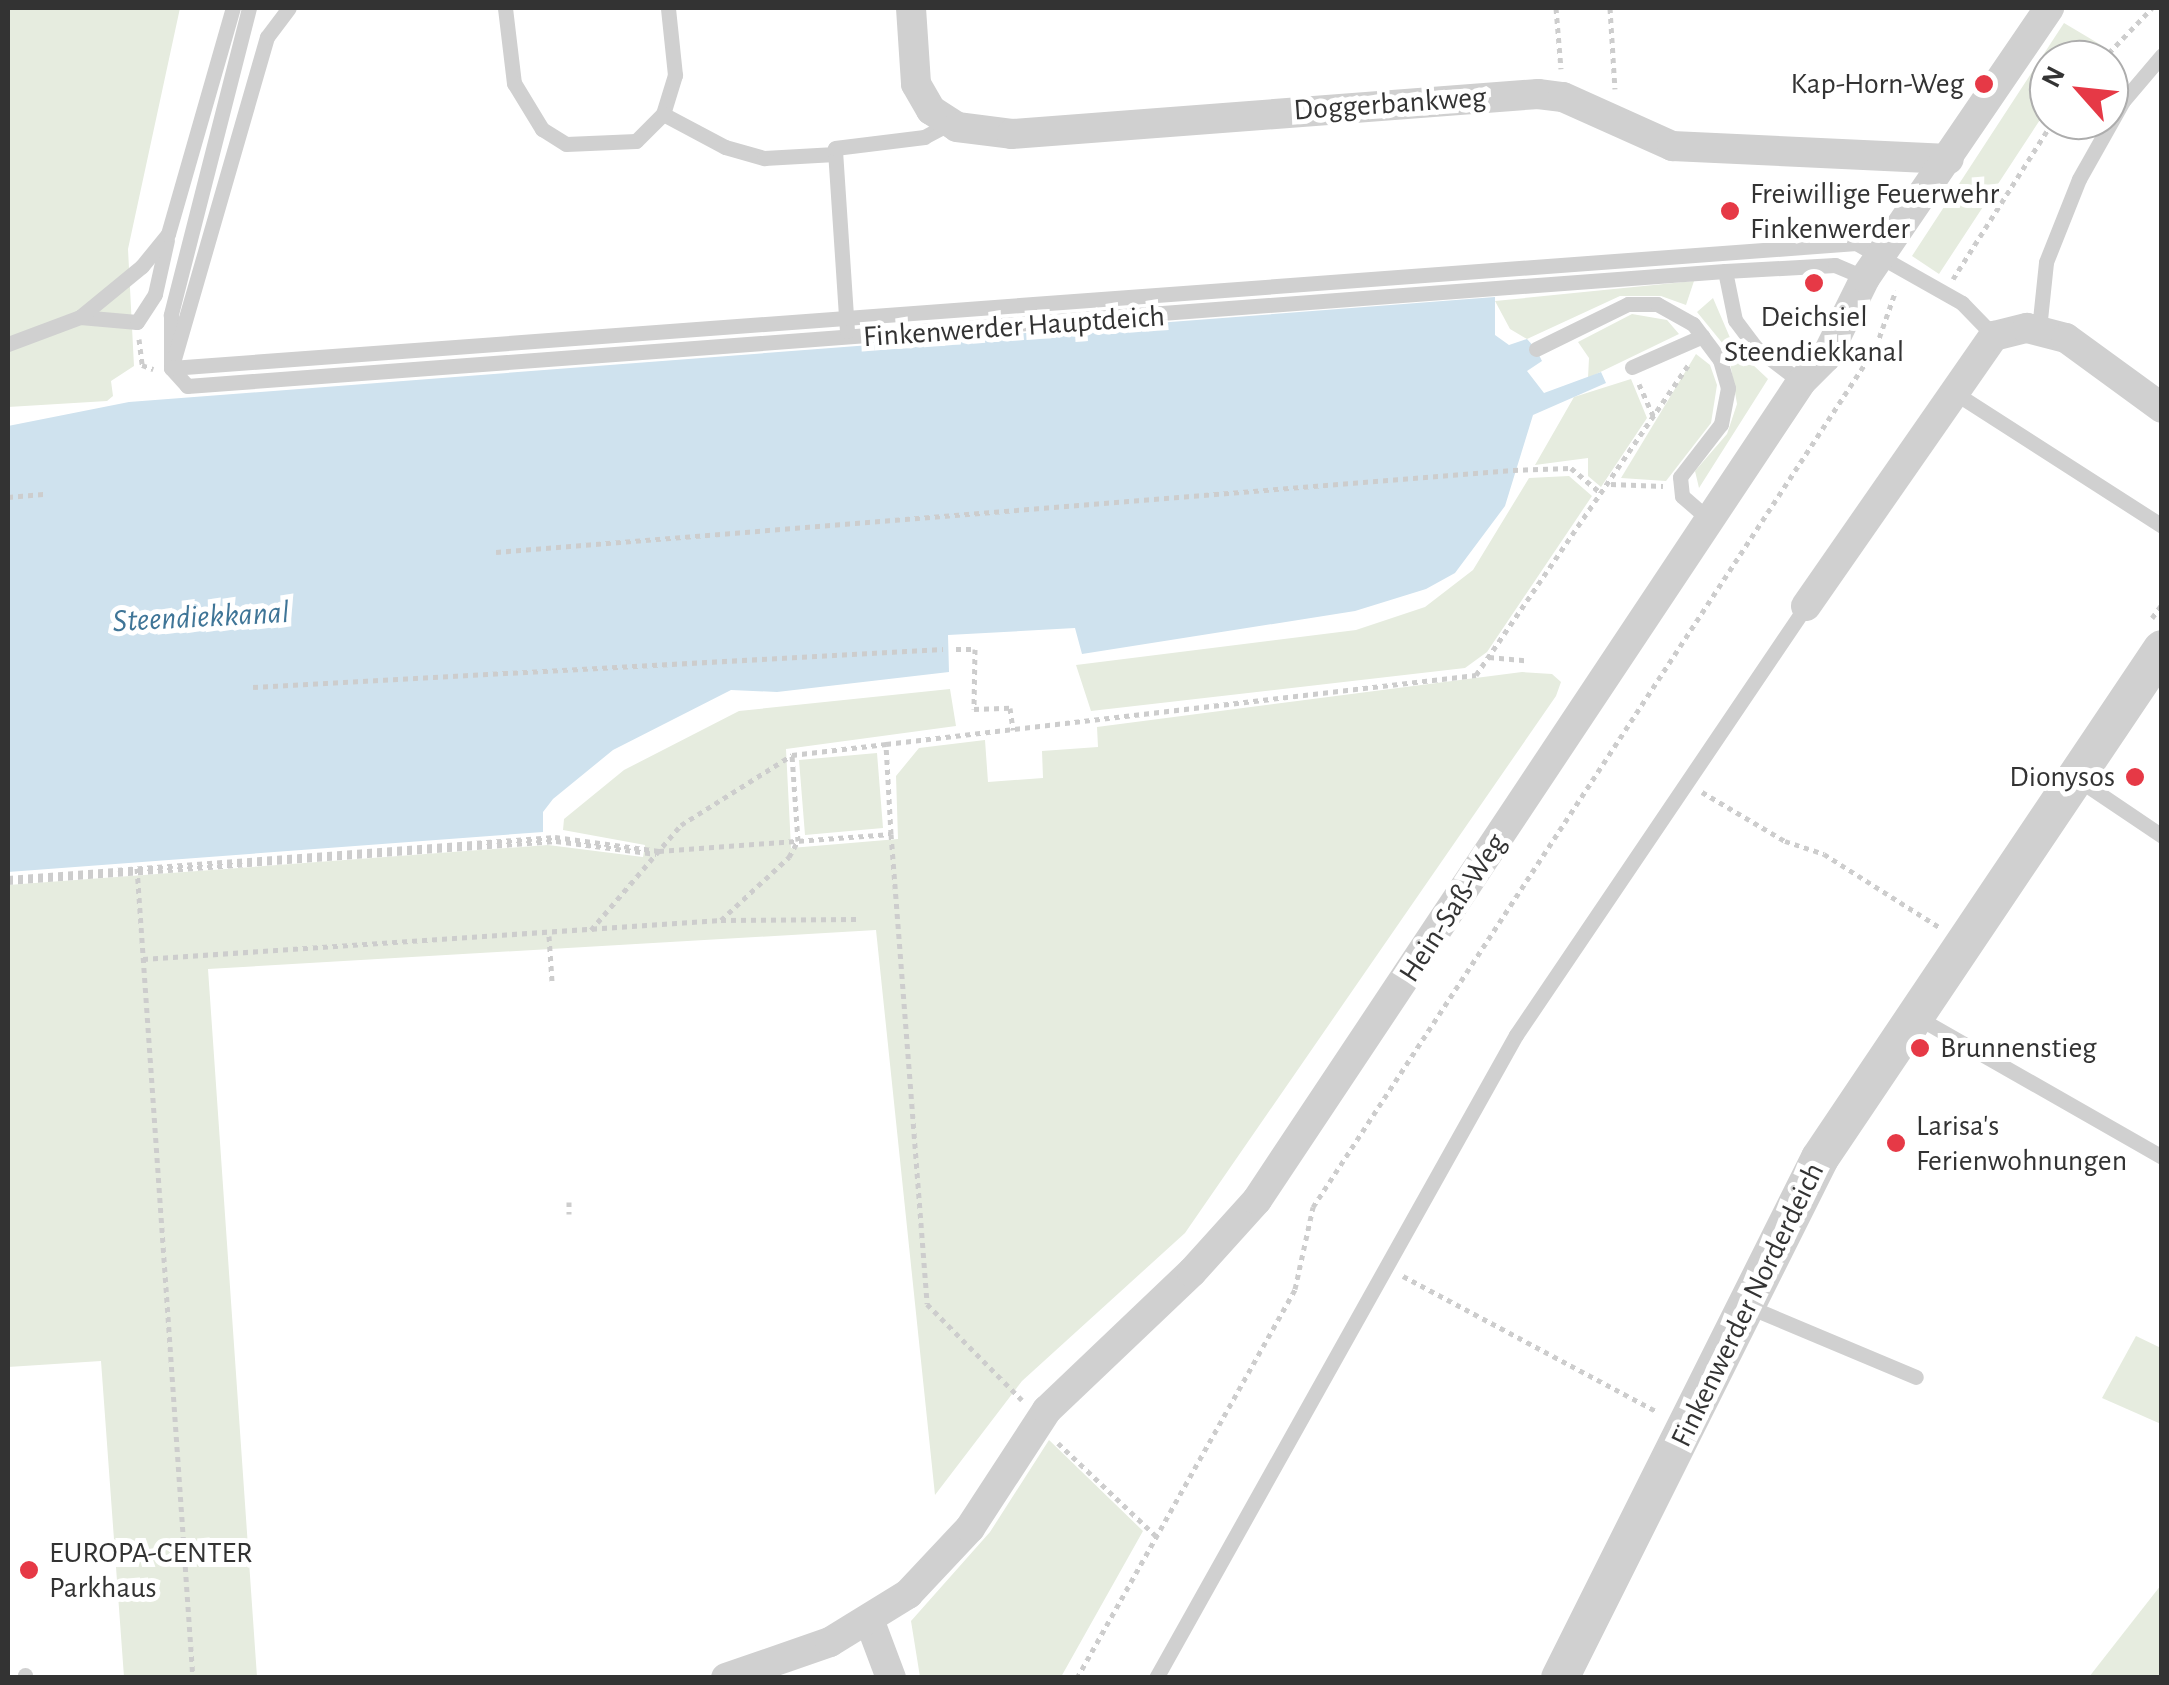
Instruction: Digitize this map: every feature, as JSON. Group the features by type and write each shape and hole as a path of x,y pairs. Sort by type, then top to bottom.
{"street":[{"path":"910,8 916,84 931,110 950,122"},
{"name":"Hein-Saß-Weg","path":"726,1678 830,1642 870,1622 956,1546 1040,1419 1192,1272 1283,1167 1801,382 1844,330 1873,265 1949,159 2042,9"},
{"name":"Doggerbankweg","path":"950,122 1012,134 1508,95 1563,97 1672,146 1726,153 1924,153 1949,159"},
{"path":"1806,606 1994,336 2040,329 2079,344 2162,408"},
{"name":"Finkenwerder Norderdeich","path":"1560,1678 1820,1158 2076,778 2152,640"},
{"path":"870,1622 891,1678"}],"lane":[{"path":"80,317 137,322 155,294 168,234 233,8"},
{"path":"171,368 171,315 249,8"},
{"path":"171,368 267,37 289,8"},
{"path":"506,8 514,82 542,129 566,144 636,141 662,114 675,75 668,8"},
{"path":"2040,329 2042,279 2066,209 2100,137 2162,55"},
{"path":"662,114 725,147 764,158 835,154"},
{"path":"847,340 835,154 840,146 924,137 950,122"},
{"path":"8,344 80,317 142,266 168,234"},
{"path":"171,368 846,322 1656,255 1856,243 1873,265 1945,292 1994,336"},
{"name":"Finkenwerder Hauptdeich","path":"171,368 178,382 195,388 1725,271 1873,265"},
{"path":"1725,271 1735,320 1755,347 1801,382"},
{"path":"1536,349 1628,304 1667,307 1703,336 1724,370 1726,408 1717,430 1682,471 1680,487 1710,520"},
{"path":"1632,367 1703,336"},
{"path":"1955,393 2162,526"},
{"path":"1156,1678 1516,1034 1806,606"},
{"path":"2076,778 2162,836"},
{"path":"1915,1016 2162,1157"},
{"path":"1744,1304 1916,1377"}],"path":[{"path":"1556,8 1563,97"},
{"path":"1610,8 1617,122"},
{"path":"2121,40 2152,8"},
{"path":"1945,292 2041,140"},
{"path":"1077,1678 1295,1289 1313,1208 1876,347 1900,283"},
{"path":"591,930 682,826 792,755 1476,675 1611,484 1703,336"},
{"path":"141,352 142,365"},
{"path":"1632,367 1654,417"},
{"path":"496,552 1513,470 1571,468 1602,494"},
{"path":"1611,484 1680,487"},
{"path":"8,497 46,494"},
{"path":"2152,640 2162,604"},
{"path":"956,649 975,648 974,710 1010,708 1013,730"},
{"path":"252,688 943,649"},
{"path":"1488,657 1525,660"},
{"path":"886,744 927,1304 1040,1419 1059,1445 1155,1535"},
{"path":"720,920 789,857 798,841 792,755"},
{"path":"1686,782 1785,842 1824,854 1941,928 1952,912"},
{"path":"8,880 556,841 658,852 891,834"},
{"path":"8,880 555,837 658,852"},
{"path":"137,868 192,1678"},
{"path":"143,959 549,936 720,920 857,919"},
{"path":"549,936 552,981"},
{"path":"569,1202 569,1214"},
{"path":"1384,1266 1687,1428"}],"shaded area":[{"path":"8,8 180,8 128,249 134,366 111,381 113,396 107,401 8,407"},
{"path":"2064,23 2093,40 2053,40"},
{"path":"2029,77 2029,137 1939,274 1912,256"},
{"path":"1694,281 1686,305 1661,296 1620,296 1527,339 1510,329 1495,301"},
{"path":"1713,298 1734,347 1768,379 1699,488 1695,471 1727,434 1737,404 1728,350 1697,312"},
{"path":"1632,314 1667,320 1679,334 1588,378 1589,358 1578,342"},
{"path":"1696,354 1710,365 1717,385 1711,423 1666,481 1621,478"},
{"path":"1631,379 1647,418 1601,487 1588,476 1588,458 1535,465 1574,397"},
{"path":"1569,476 1592,496 1487,652 1465,668 1091,711 1076,665 1356,630 1425,607 1473,570 1529,478"},
{"path":"1522,672 1552,674 1561,682 1556,696 1185,1233 1022,1381 935,1495 876,930 208,969 257,1677 124,1677 101,1361 8,1367 8,885 548,845 643,857 645,845 563,830 564,819 624,770 739,711 950,689 956,726 786,749 791,848 898,839 896,776 919,748 985,740 988,782 1043,778 1042,751 1098,747 1097,727"},
{"path":"877,753 883,828 805,835 799,760"},
{"path":"2136,1336 2161,1348 2161,1424 2102,1398"},
{"path":"1049,1440 1143,1531 1061,1677 920,1677 911,1621 990,1532"},
{"path":"2161,1585 2161,1677 2089,1677"}],"water":[{"name":"Steendiekkanal","path":"1495,297 1495,335 1509,345 1527,339 1536,349 1542,361 1527,371 1544,393 1601,372 1606,383 1533,415 1505,506 1455,573 1426,589 1355,611 1082,654 1075,628 948,635 949,672 777,692 731,690 613,750 553,799 543,812 543,832 8,872 8,426 129,402"}],"place":[{"name":"Kap-Horn-Weg","path":"1984,84"},
{"name":"Freiwillige Feuerwehr Finkenwerder","path":"1730,211"},
{"name":"Deichsiel Steendiekkanal","path":"1814,283"},
{"name":"Dionysos","path":"2135,777"},
{"name":"Brunnenstieg","path":"1920,1048"},
{"name":"Larisa's Ferienwohnungen","path":"1896,1143"},
{"name":"EUROPA-CENTER Parkhaus","path":"29,1570"}]}
